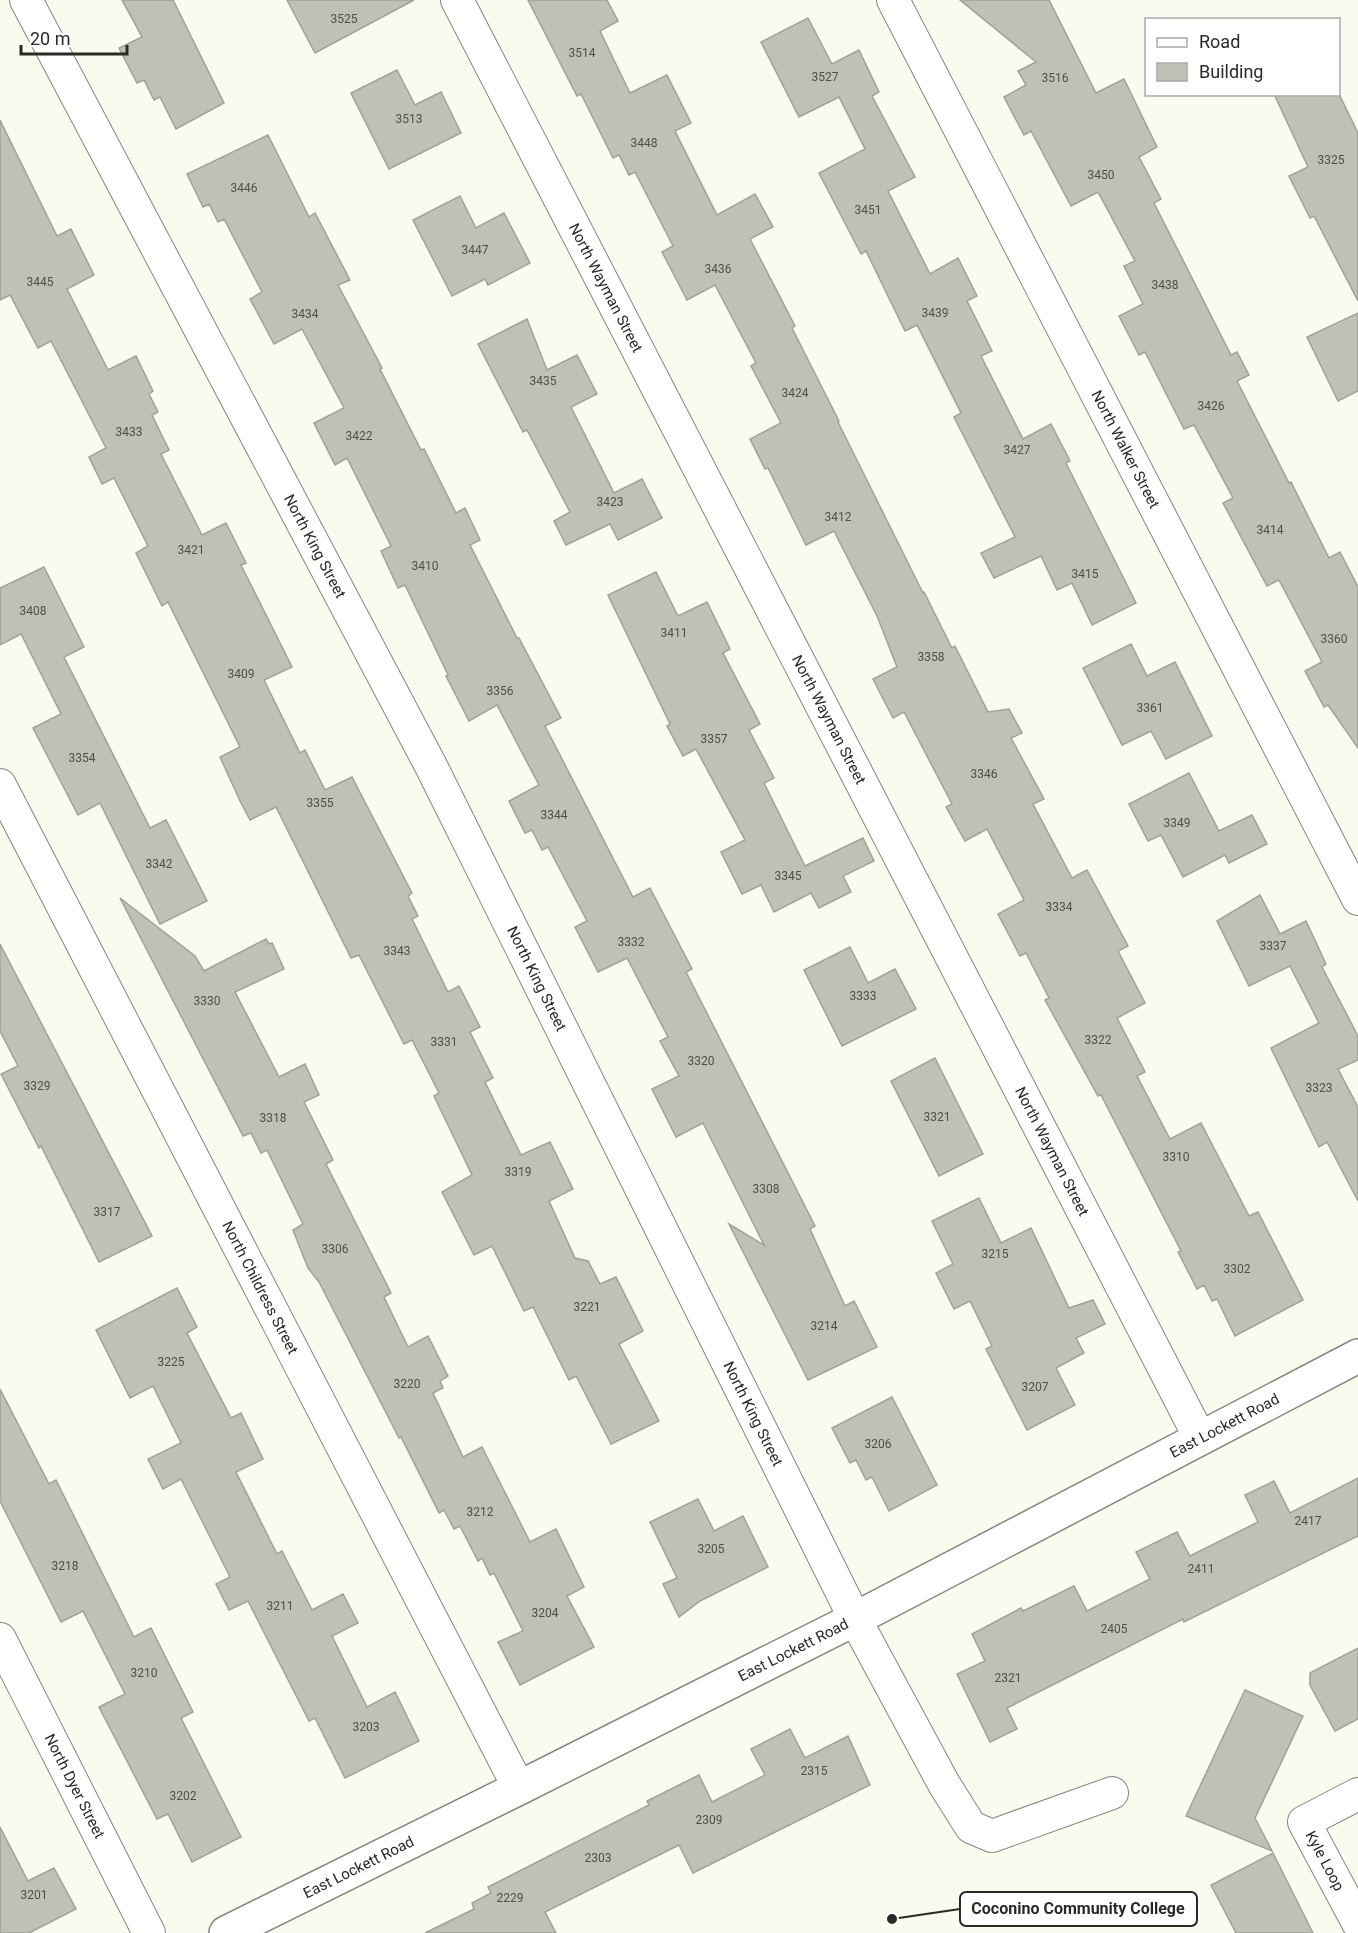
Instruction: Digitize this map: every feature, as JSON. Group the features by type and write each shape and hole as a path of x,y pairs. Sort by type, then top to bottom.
{"street":[{"name":"North King Street","path":"26,0 431,766 855,1619 944,1784 971,1827 992,1836 1112,1793"},
{"name":"North Wayman Street","path":"457,0 1200,1438"},
{"name":"North Walker Street","path":"893,0 1358,899"},
{"name":"North Childress Street","path":"0,785 519,1788"},
{"name":"East Lockett Road","path":"226,1933 855,1619 1358,1356"},
{"name":"North Dyer Street","path":"0,1639 150,1933"},
{"name":"Kyle Loop","path":"1358,1794 1304,1822 1358,1923"}],"building":[{"path":"122,0 173,0 224,103 176,129 160,97 154,100 144,80 137,83 119,48 142,37"},
{"path":"287,0 414,0 315,53"},
{"path":"528,0 607,0 618,21 600,31 630,93 667,75 691,123 675,131 717,215 755,194 773,227 750,239 795,326 792,328 838,422 923,593 952,648 955,646 988,712 1009,709 1022,733 1011,738 1044,799 1033,804 1072,878 1087,870 1128,946 1118,951 1145,1003 1117,1018 1145,1072 1137,1076 1170,1139 1201,1123 1249,1216 1258,1212 1303,1300 1235,1336 1217,1299 1212,1301 1204,1285 1197,1289 1178,1252 1181,1251 1101,1095 1098,1096 1045,1000 1049,998 1026,953 1020,956 998,914 1024,900 987,829 965,841 946,807 952,804 904,712 893,718 873,679 897,667 877,616 834,531 806,545 768,468 765,469 750,439 781,423 751,366 756,363 715,285 687,300 662,252 673,246 635,172 629,175 619,155 613,158 581,94 577,96"},
{"path":"960,0 1049,0 1096,93 1124,79 1157,147 1139,157 1161,199 1154,203 1231,355 1237,352 1249,375 1237,381 1289,483 1291,482 1329,558 1340,552 1358,587 1358,748 1328,705 1324,707 1305,671 1322,662 1279,580 1267,586 1223,503 1233,498 1194,425 1184,429 1145,352 1139,355 1119,316 1143,304 1124,266 1135,261 1098,192 1071,206 1031,131 1024,135 1004,97 1026,85 1018,71 1036,62"},
{"path":"808,18 832,64 859,50 879,92 872,96 915,177 888,191 930,274 958,258 977,296 967,301 992,351 981,356 1023,439 1051,424 1070,461 1066,463 1136,603 1092,625 1072,583 1057,590 1041,556 994,578 981,553 1015,537 954,417 961,413 917,325 905,331 866,251 861,254 819,173 865,149 839,97 799,117 761,42"},
{"path":"397,70 415,105 441,92 461,133 389,169 351,93"},
{"path":"1275,96 1340,96 1358,133 1358,301 1314,216 1310,218 1289,176 1308,167"},
{"path":"0,120 57,236 71,229 94,275 67,289 108,370 136,356 153,391 149,394 158,412 152,415 169,450 161,454 202,535 226,523 246,563 241,565 292,667 264,680 300,753 305,750 325,790 352,777 412,893 408,896 418,916 412,919 448,992 459,986 480,1027 470,1032 493,1078 485,1082 521,1155 550,1142 573,1189 549,1201 575,1258 588,1261 600,1284 616,1277 643,1331 619,1344 659,1421 611,1444 576,1376 569,1380 533,1307 524,1311 492,1246 474,1255 442,1192 472,1175 434,1096 439,1093 412,1040 404,1044 359,955 351,958 276,807 250,820 240,801 220,757 240,747 168,602 162,606 136,553 148,546 114,478 102,484 89,457 106,448 51,341 38,348 10,295 0,300"},
{"path":"268,135 309,217 315,213 350,280 338,285 382,368 380,369 421,450 424,449 456,513 465,508 480,540 470,545 561,718 545,726 633,897 650,888 692,969 686,972 815,1226 810,1229 845,1306 854,1301 877,1347 808,1380 729,1224 764,1245 703,1123 676,1137 652,1089 679,1076 660,1041 668,1037 627,958 598,972 575,927 587,921 548,847 542,850 532,830 525,833 509,801 539,785 497,705 469,721 405,585 398,588 381,551 391,546 347,458 335,465 314,423 344,408 302,329 274,344 250,299 262,292 224,219 218,222 209,204 203,207 187,174"},
{"path":"460,196 476,228 504,213 530,263 488,285 485,279 452,296 413,220"},
{"path":"1358,313 1358,391 1338,401 1307,337"},
{"path":"527,319 547,370 577,355 597,394 571,407 614,493 642,479 662,518 618,540 610,524 566,545 554,521 570,512 527,430 523,432 478,344"},
{"path":"44,567 84,647 64,657 150,828 166,820 207,901 160,924 100,803 78,815 33,728 61,714 21,634 0,645 0,588"},
{"path":"656,572 678,616 707,602 730,649 723,653 760,724 749,730 774,778 764,783 805,866 863,838 874,861 843,876 851,892 819,908 811,893 774,912 761,885 742,894 721,852 745,840 696,749 683,756 667,726 670,724 608,595"},
{"path":"1131,644 1147,676 1175,662 1212,736 1166,759 1151,731 1122,745 1083,668"},
{"path":"1189,773 1219,831 1252,815 1267,844 1229,863 1225,855 1183,877 1161,835 1148,841 1129,804"},
{"path":"1260,895 1280,934 1306,921 1326,964 1322,967 1358,1036 1358,1060 1338,1069 1358,1107 1358,1201 1327,1142 1319,1147 1271,1048 1319,1023 1290,966 1249,986 1217,921"},
{"path":"120,898 195,956 204,971 266,939 269,944 272,943 284,969 235,992 279,1077 305,1064 319,1095 304,1102 333,1160 326,1164 391,1293 384,1297 408,1347 428,1336 448,1376 440,1381 443,1388 433,1393 463,1457 482,1447 530,1542 556,1529 584,1587 567,1596 594,1647 520,1685 498,1642 523,1631 494,1573 490,1575 482,1558 478,1561 460,1526 454,1529 444,1510 439,1513 319,1282 308,1268 293,1230 303,1224 267,1150 261,1153 251,1133 243,1136"},
{"path":"0,944 152,1236 99,1262 41,1146 39,1148 1,1074 18,1066 0,1031"},
{"path":"850,947 868,983 895,969 916,1009 842,1046 804,970"},
{"path":"935,1058 983,1154 939,1176 891,1081"},
{"path":"979,1198 1001,1243 1031,1228 1069,1308 1093,1300 1105,1324 1076,1338 1084,1353 1056,1368 1075,1405 1027,1430 986,1349 992,1346 970,1301 954,1309 936,1273 953,1264 932,1221"},
{"path":"177,1288 197,1327 187,1333 231,1418 241,1413 263,1459 236,1472 277,1554 282,1551 312,1610 343,1594 358,1623 332,1636 367,1707 395,1692 419,1741 345,1778 315,1718 309,1721 248,1601 229,1610 216,1584 230,1577 181,1479 163,1489 148,1459 181,1443 153,1386 130,1398 96,1330"},
{"path":"0,1389 49,1484 56,1480 134,1637 151,1628 193,1712 181,1718 241,1837 192,1862 168,1814 157,1819 99,1707 125,1694 83,1611 61,1622 0,1501"},
{"path":"892,1397 937,1485 889,1511 872,1477 866,1480 856,1460 850,1463 832,1428"},
{"path":"1358,1478 1358,1536 1184,1622 1183,1619 1007,1708 1017,1729 990,1742 957,1674 985,1661 972,1634 1021,1608 1023,1611 1074,1586 1087,1611 1150,1579 1136,1552 1177,1532 1190,1556 1258,1522 1245,1495 1274,1481 1290,1513"},
{"path":"698,1499 714,1531 743,1516 768,1567 700,1601 679,1617 663,1584 677,1578 650,1522"},
{"path":"1358,1648 1358,1719 1335,1731 1310,1685 1310,1673"},
{"path":"1245,1690 1303,1716 1255,1818 1272,1851 1186,1816"},
{"path":"790,1729 805,1758 848,1736 870,1785 693,1873 679,1845 545,1912 556,1933 425,1933 474,1909 472,1903 491,1893 488,1887 649,1805 647,1801 699,1775 712,1802 765,1775 751,1749"},
{"path":"0,1827 28,1881 54,1868 76,1909 29,1933 0,1933"},
{"path":"1273,1853 1313,1933 1236,1933 1211,1885"}],"place":[{"name":"Coconino Community College","path":"892,1919"}]}
